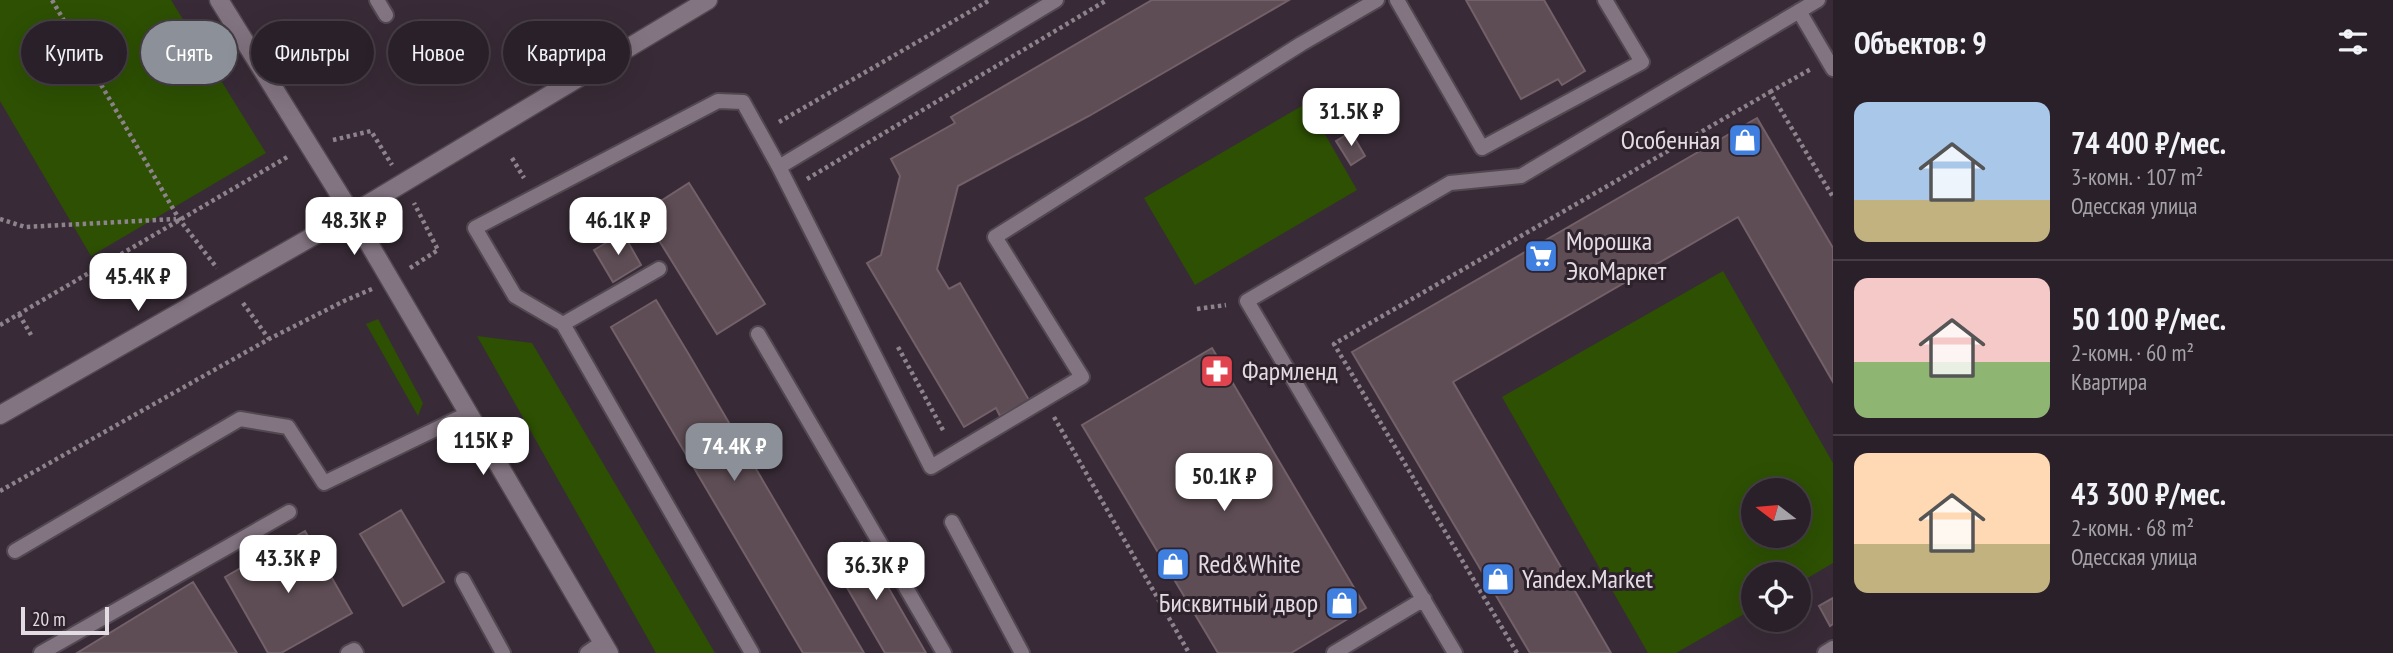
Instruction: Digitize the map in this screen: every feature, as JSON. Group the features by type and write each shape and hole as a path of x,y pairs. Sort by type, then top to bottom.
{"street":[{"path":"219,0 351,213 606,648"},
{"path":"0,415 351,213 696,3"}],"lane":[{"path":"377,0 387,15"},
{"path":"779,167 1056,0"},
{"path":"752,653 563,324 514,296 475,228 718,101 743,102 779,167 931,467 1082,377 995,237 1301,44 1377,0"},
{"path":"1397,0 1482,148 1642,62 1605,0"},
{"path":"1455,653 1247,301 1450,183 1521,176 1818,0"},
{"path":"1799,11 1830,64"},
{"path":"563,324 659,269"},
{"path":"758,334 944,653"},
{"path":"15,551 240,419 288,427 324,483 469,413"},
{"path":"41,653 289,512"},
{"path":"953,522 1022,653"},
{"path":"463,580 503,653"},
{"path":"1334,653 1424,599"},
{"path":"587,653 606,648"},
{"path":"1825,653 1833,648"},
{"path":"348,653 354,650 356,653"}],"path":[{"path":"52,0 179,219 269,339"},
{"path":"760,133 990,0"},
{"path":"807,179 1107,0"},
{"path":"1517,653 1334,344 1770,92 1830,64"},
{"path":"1770,92 1833,197"},
{"path":"0,325 309,145 371,131 403,182 438,250 391,281 344,300 269,339 0,491"},
{"path":"0,219 25,227 179,219"},
{"path":"1197,309 1247,301"},
{"path":"19,314 31,335"},
{"path":"892,336 944,432"},
{"path":"1044,400 1189,653"}],"green space":[{"path":"0,0 171,0 184,21 141,21 141,84 223,84 266,153 91,256 0,101"},
{"path":"1307,103 1357,190 1195,285 1144,198"},
{"path":"1723,271 1833,463 1833,563 1811,576 1811,562 1741,562 1741,616 1676,653 1648,653 1502,397"},
{"path":"378,319 423,403 418,416 366,324"},
{"path":"477,336 532,343 715,653 656,653"}],"building":[{"path":"1152,0 1289,0 1089,116 958,186 937,269 949,289 960,283 1029,400 1000,416 996,408 964,427 867,263 881,255 900,176 891,159 955,123 951,117"},
{"path":"1466,0 1544,0 1585,71 1562,85 1558,79 1521,99"},
{"path":"1757,118 1833,248 1833,382 1738,217 1453,382 1611,653 1530,653 1352,352"},
{"path":"1351,132 1365,156 1351,165 1336,141"},
{"path":"689,183 765,304 717,334 642,213"},
{"path":"623,233 641,265 613,282 594,250"},
{"path":"656,300 864,653 803,653 611,327"},
{"path":"1212,348 1366,608 1291,653 1218,653 1082,425"},
{"path":"401,510 444,582 403,606 360,534"},
{"path":"305,531 352,613 281,653 268,653 225,577"},
{"path":"862,542 926,653 885,653 831,560"},
{"path":"193,582 237,653 77,653"},
{"path":"1833,598 1833,624 1830,626 1819,606"}],"place":[{"name":"Особенная","path":"1745,140"},
{"name":"Морошка ЭкоМаркет","path":"1541,256"},
{"name":"Фармленд","path":"1217,371"},
{"name":"Red&White","path":"1173,564"},
{"name":"Yandex.Market","path":"1498,579"},
{"name":"Бисквитный двор","path":"1342,603"}]}
